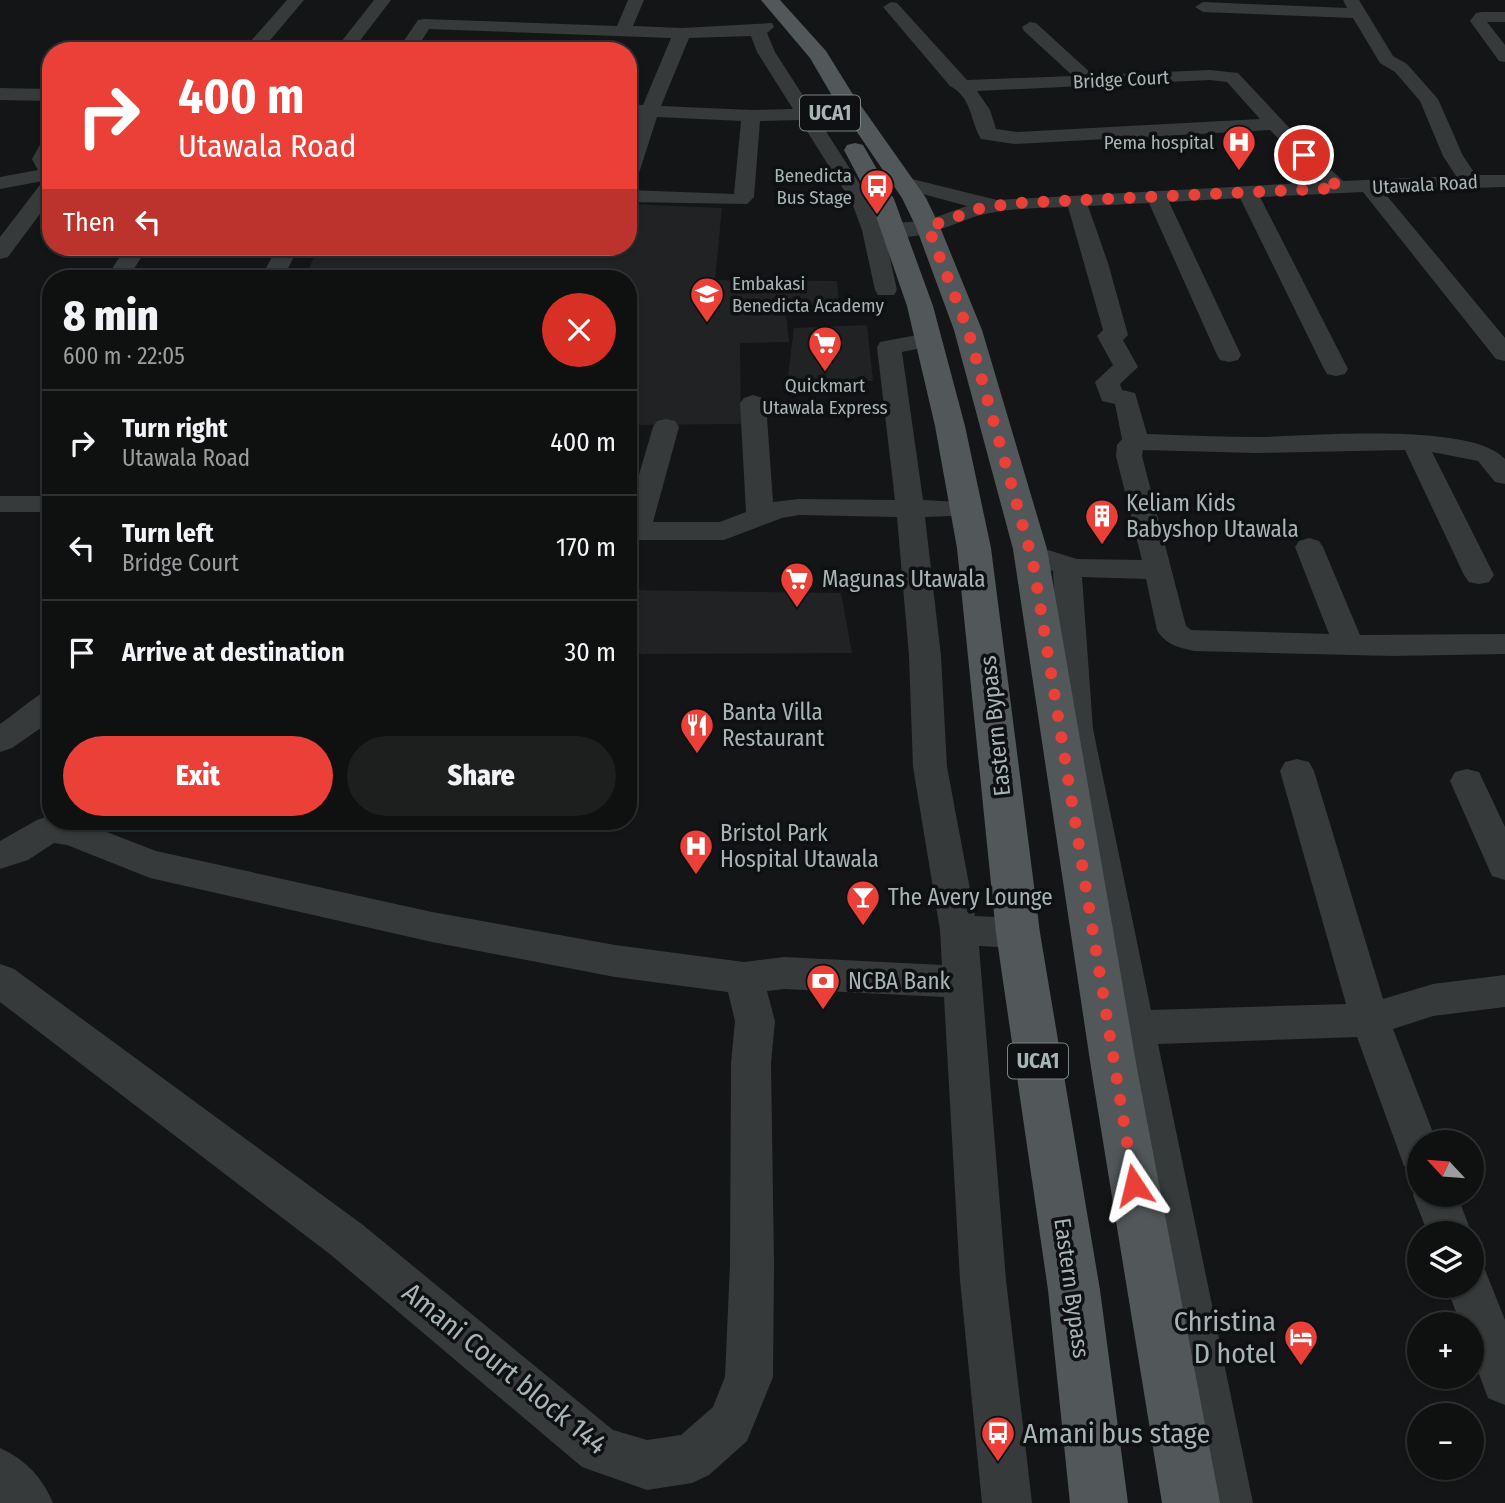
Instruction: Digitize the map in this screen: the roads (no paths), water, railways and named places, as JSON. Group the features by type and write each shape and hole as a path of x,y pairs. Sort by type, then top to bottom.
{"main road":[{"name":"Eastern Bypass","path":"760,4 762,29 802,88 868,172 893,229 928,340 966,509 983,618 1018,933 1074,1290 1099,1503"},
{"name":"Eastern Bypass","path":"760,4 819,55 842,94 904,183 928,227 968,330 1033,562 1042,622 1122,1027 1191,1503"},
{"path":"983,618 1042,622"}],"street":[{"path":"259,42 296,0"},
{"path":"350,42 383,0"},
{"path":"623,31 636,0"},
{"path":"1203,7 1355,6 1387,59 1401,68 1429,99 1453,156 1470,181"},
{"path":"891,7 956,82 964,86 981,110 988,135 1008,135 1014,138 1275,124"},
{"path":"455,25 467,8"},
{"path":"542,27 551,9"},
{"path":"1505,17 1482,17 1478,22 1505,57"},
{"path":"412,42 424,24 682,33 762,29"},
{"path":"496,42 505,27"},
{"path":"1030,27 1089,81"},
{"path":"637,149 682,33"},
{"name":"Bridge Court","path":"964,86 1224,75 1233,77 1339,188"},
{"path":"802,88 807,114 869,218 886,290"},
{"path":"0,94 42,95"},
{"path":"637,110 751,116 807,114"},
{"path":"637,196 740,200 744,197 751,116"},
{"path":"0,183 42,175"},
{"name":"Utawala Road","path":"893,229 928,227 978,209 1008,204 1505,181"},
{"path":"904,183 955,198 1008,204"},
{"path":"1369,187 1505,354"},
{"path":"1247,192 1336,369"},
{"path":"1156,196 1229,355"},
{"path":"0,252 42,197"},
{"path":"1076,200 1097,263 1116,335 1109,336 1126,367 1107,382 1111,396 1126,398 1136,442"},
{"path":"1479,321 1505,320"},
{"path":"928,340 889,347 910,508 925,656 930,767 959,930 983,1280 1007,1503"},
{"path":"753,403 760,517"},
{"path":"637,516 666,427"},
{"path":"1505,447 1471,450 1414,442 1256,445 1136,442 1130,445 1129,456 1172,630 1180,637 1194,641 1349,645 1505,644"},
{"path":"1414,442 1479,575"},
{"path":"1471,450 1493,459 1505,476"},
{"path":"0,504 42,504"},
{"path":"637,531 724,531 776,510 799,507 966,509"},
{"path":"1309,547 1349,645"},
{"path":"1033,562 1038,555 1074,568 1159,570"},
{"path":"1067,566 1077,729 1122,1027 1227,1503"},
{"path":"0,740 42,710"},
{"path":"1297,771 1370,1020 1411,1130"},
{"path":"1467,780 1505,866"},
{"path":"0,855 15,850 47,830"},
{"path":"56,830 71,832 150,864 432,927 615,961 744,978 785,973 962,982"},
{"path":"959,930 1018,933"},
{"name":"Amani Court block 144","path":"0,980 347,1240 599,1450 647,1465 692,1458 730,1424 749,1377 752,1264 751,1063 755,1021 744,978"},
{"path":"1122,1027 1370,1020 1433,1000 1505,991"},
{"path":"1474,1298 1505,1381"},
{"path":"0,1473 28,1503"}],"place":[{"name":"Pema hospital","path":"1239,172"},
{"name":"Benedicta Bus Stage","path":"877,216"},
{"name":"Embakasi Benedicta Academy","path":"707,324"},
{"name":"Quickmart Utawala Express","path":"825,373"},
{"name":"Keliam Kids Babyshop Utawala","path":"1102,546"},
{"name":"Magunas Utawala","path":"797,609"},
{"name":"Banta Villa Restaurant","path":"697,755"},
{"name":"Bristol Park Hospital Utawala","path":"696,876"},
{"name":"The Avery Lounge","path":"863,927"},
{"name":"NCBA Bank","path":"823,1011"},
{"name":"Christina D hotel","path":"1301,1367"},
{"name":"Amani bus stage","path":"998,1463"}]}
